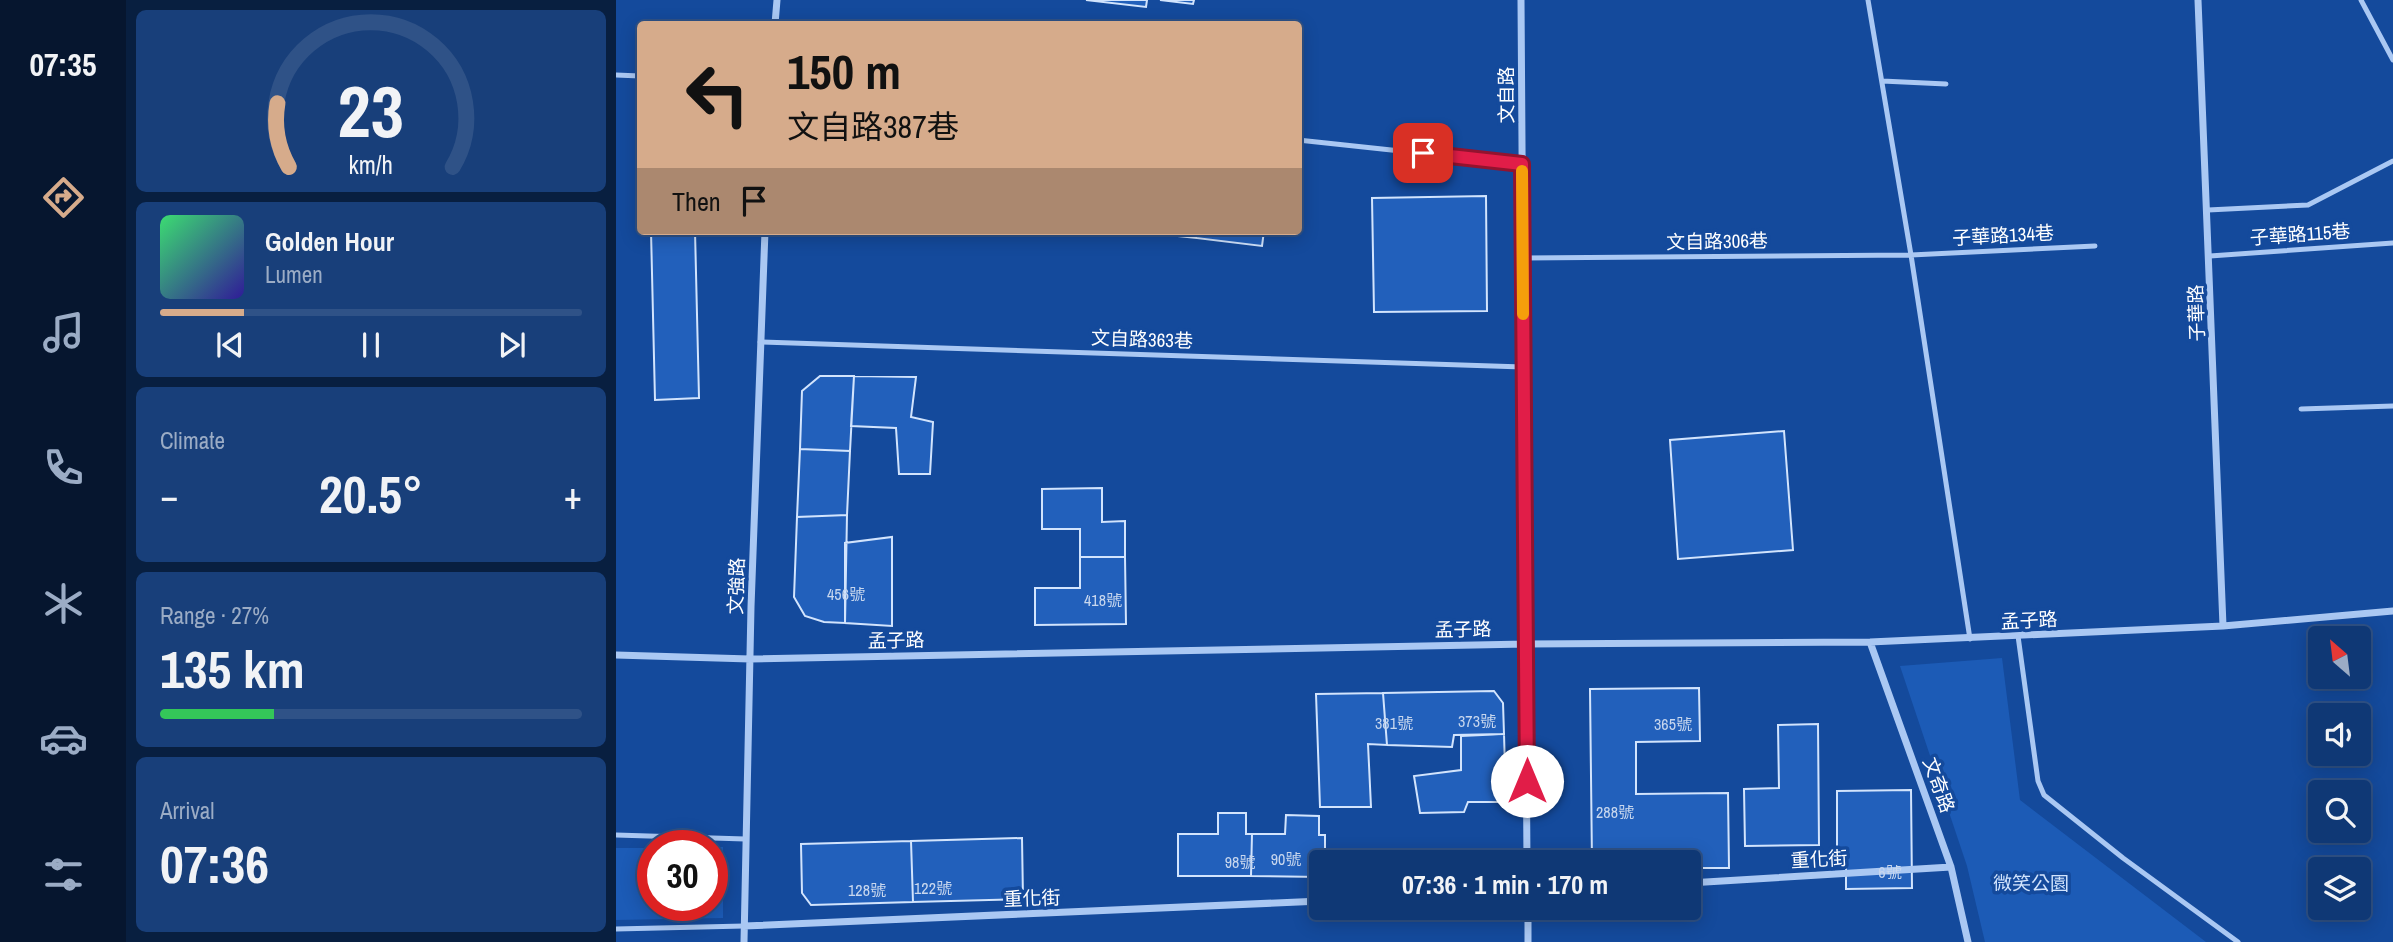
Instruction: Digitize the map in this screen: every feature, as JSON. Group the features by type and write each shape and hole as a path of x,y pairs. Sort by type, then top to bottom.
{"street":[{"path":"775,21 776,0"},
{"name":"文自路","path":"1521,0 1527,850"},
{"name":"子華路","path":"2198,0 2223,626"},
{"name":"文強路","path":"744,942 750,659 765,235"},
{"name":"孟子路","path":"616,655 750,659 1526,644 1870,642 2223,626 2393,611"},
{"name":"文奇路","path":"1870,642 1951,867 1968,942"},
{"name":"重化街","path":"1701,882 1951,867"},
{"name":"重化街","path":"744,926 1309,902"},
{"path":"1528,920 1528,942"}],"lane":[{"path":"1868,0 1911,255 1970,639"},
{"path":"2361,0 2393,60"},
{"path":"616,75 637,76"},
{"path":"1882,82 1946,84"},
{"path":"1302,140 1522,164"},
{"path":"2208,209 2308,205 2393,161"},
{"name":"子華路115巷","path":"2210,256 2393,243"},
{"name":"子華路134巷","path":"1911,255 2095,246"},
{"name":"文自路306巷","path":"1523,258 1911,255"},
{"name":"文自路363巷","path":"760,342 1523,367"},
{"path":"2301,409 2393,406"},
{"path":"2018,636 2038,781 2044,795 2123,858 2238,942"},
{"path":"616,835 745,839"},
{"path":"616,929 744,926"}],"green space":[{"name":"微笑公園","path":"2002,658 2020,800 2206,942 1985,942 1967,866 1900,666"},
{"path":"616,848 637,848 637,920 616,920"}],"building":[{"path":"1086,0 1147,0 1146,7"},
{"path":"1160,0 1194,0 1193,4"},
{"path":"1486,196 1487,311 1374,312 1372,198"},
{"path":"651,235 695,235 699,398 655,400"},
{"path":"1167,235 1196,235 1196,238"},
{"path":"1196,235 1263,235 1262,246 1196,238"},
{"path":"820,376 854,376 850,451 800,449 802,391"},
{"path":"854,376 916,377 911,417 933,422 930,474 899,474 896,428 851,426"},
{"path":"1784,431 1793,550 1678,559 1670,440"},
{"path":"800,449 850,451 847,515 797,517"},
{"path":"1102,488 1102,522 1125,521 1125,557 1080,557 1080,529 1042,529 1042,489"},
{"path":"847,515 845,623 824,622 805,616 794,597 797,517"},
{"path":"892,537 892,626 845,623 845,543"},
{"path":"1080,557 1125,557 1126,624 1035,625 1035,588 1080,588"},
{"path":"1699,688 1700,741 1636,742 1636,794 1728,793 1729,868 1701,868 1701,850 1592,850 1590,689"},
{"path":"1494,691 1503,703 1504,734 1454,735 1452,747 1387,745 1383,693"},
{"path":"1383,693 1387,745 1368,744 1371,807 1320,807 1316,694"},
{"path":"1818,724 1819,845 1745,846 1744,789 1779,788 1778,725"},
{"path":"1504,734 1506,802 1468,802 1464,812 1420,813 1414,776 1461,770 1461,736"},
{"path":"1911,790 1912,888 1846,889 1846,867 1837,867 1837,791"},
{"path":"1218,813 1246,813 1246,834 1252,834 1251,876 1178,876 1178,834 1218,834"},
{"path":"1286,815 1319,816 1319,835 1325,835 1325,850 1309,850 1309,877 1251,876 1252,834 1285,834"},
{"path":"1022,838 1023,899 913,902 911,841"},
{"path":"911,841 913,902 811,905 802,893 801,844"}],"slow traffic":[{"path":"1522,171 1523,314"}],"route":[{"path":"1423,153 1522,164 1527,781"}]}
